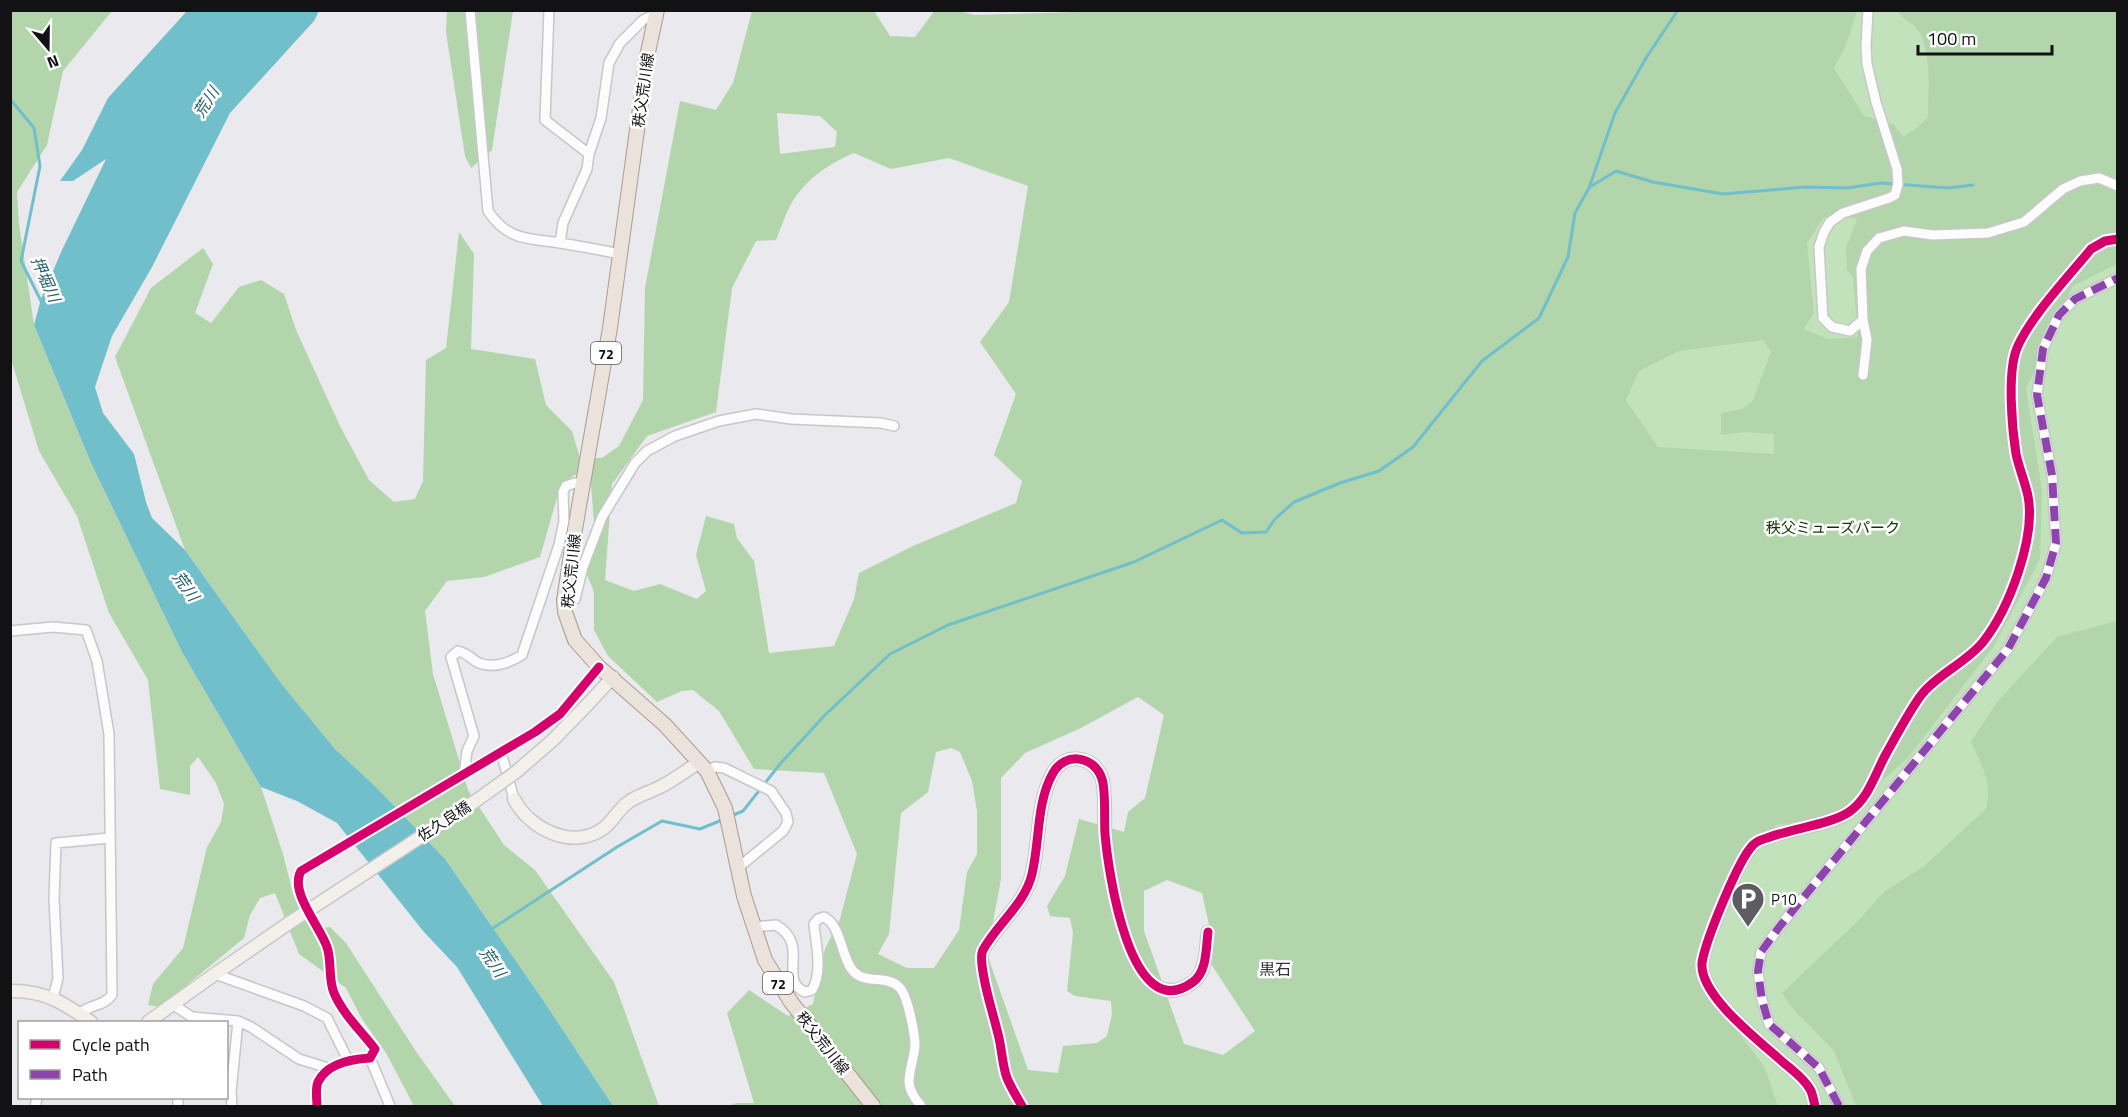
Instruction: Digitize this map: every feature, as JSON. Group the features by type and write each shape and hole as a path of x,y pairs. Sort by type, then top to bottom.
{"main road":[{"name":"秩父荒川線","path":"656,12 647,57 610,328 564,600 569,626 575,640 599,667 665,725 703,766 725,808 753,927 765,960 781,988 873,1107"}],"street":[{"path":"470,10 488,211 497,224 523,239 561,243 620,254"},
{"path":"549,10 545,120 589,154"},
{"path":"1863,320 1850,331 1832,327 1822,318 1819,247 1830,222 1843,213 1889,198 1894,195 1898,184 1897,169 1867,64 1868,10"},
{"path":"561,243 563,223 587,169 589,154 601,118 609,63 620,43 656,12"},
{"path":"1863,375 1867,340 1863,320 1861,269 1867,251 1879,238 1904,231 1933,235 1988,232 2024,222 2063,189 2080,181 2099,178 2118,186"},
{"path":"1815,1107 1810,1090 1796,1073 1748,1031 1706,985 1702,966 1705,948 1718,914 1753,844 1783,832 1824,822 1848,813 1868,792 1886,753 1922,693 1983,643 1999,616 2014,581 2028,534 2028,498 2017,456 2013,420 2012,365 2017,348 2030,326 2091,249 2105,241 2118,239"},
{"path":"1839,1107 1819,1068 1769,1024 1762,1000 1758,971 1761,952 1787,917 2008,649 2046,578 2056,543 2052,475 2037,395 2043,350 2059,315 2075,299 2118,278"},
{"path":"564,600 575,599 583,567 602,518 635,463 647,451 675,436 718,421 756,414 791,419 881,423 894,426"},
{"path":"464,775 467,751 474,736 451,657 458,651 469,654 482,664 497,666 522,655 559,545 564,521 563,492 566,486 574,483 583,484"},
{"path":"10,631 53,627 86,630 97,661 109,734 112,995 106,1003 84,1009 79,1014"},
{"path":"390,1107 370,1058 375,1048 353,1024 333,992 327,947 298,889 298,877 301,871 535,732 560,714 599,667"},
{"name":"佐久良橋","path":"151,1021 289,923 503,781 547,746 613,677"},
{"path":"501,752 514,799 524,816 541,829 575,837 594,834 606,826 632,799 703,766 724,768 771,791 786,813 788,822 783,831 739,867"},
{"path":"1022,1107 1007,1077 982,971 982,952 1026,891 1032,875 1040,817 1048,786 1053,772 1060,764 1076,758 1084,760 1095,768 1102,779 1106,845 1119,918 1142,972 1152,984 1166,991 1184,988 1196,980 1203,968 1208,932"},
{"path":"52,998 58,978 54,899 56,843 110,838"},
{"path":"753,927 776,925 789,935 793,943 794,982 800,990 805,992 812,990 816,984 817,954 814,924 818,919 824,917 833,927 853,972 863,978 892,981 902,990 915,1044 909,1084 921,1107"},
{"path":"215,974 304,1006 327,1018 348,1060"},
{"path":"10,991 35,992 52,998 88,1021"},
{"path":"172,1004 192,1020 215,1021"},
{"path":"228,1022 238,1022 251,1027 299,1059 331,1069"},
{"path":"232,1107 231,1092 238,1022"},
{"path":"317,1107 316,1085 319,1079 348,1060 370,1058"}],"green space":[{"path":"935,10 960,11 974,15 1148,10 1857,11 1846,45 1834,68 1864,116 1893,124 1903,137 1928,117 1928,75 1926,53 1920,33 1898,11 2117,11 2117,264 2073,286 2026,389 2042,490 2040,559 1994,646 1907,759 1841,816 1776,825 1713,913 1703,986 1764,1066 1778,1106 730,1106 736,1103 754,1103 727,1013 749,990 788,1016 813,1004 825,949 840,919 857,854 824,773 754,769 719,711 693,690 682,691 657,702 608,656 594,630 594,592 586,572 596,550 591,484 578,473 561,484 540,557 484,577 447,581 425,611 433,674 468,790 504,845 535,870 614,982 659,1106 613,1106 445,859 377,788 335,749 280,682 185,550 115,357 151,288 203,248 213,264 195,313 211,323 239,287 261,280 284,294 296,330 340,426 369,480 394,502 415,499 423,481 426,360 446,348 459,232 474,254 471,349 535,359 546,405 572,431 580,458 602,458 619,446 643,400 645,288 680,101 716,110 733,83 752,11 874,11 890,36 915,37","holes":["777,113 820,116 837,132 835,147 780,154","854,153 891,169 949,158 1028,186 1009,302 980,342 1016,394 994,455 1022,481 1016,503 913,546 859,573 854,599 834,646 769,653 754,561 737,538 734,524 706,516 696,555 706,591 697,599 660,584 634,591 605,580 612,484 647,436 716,412 732,288 756,241 776,240 797,195 818,173","1824,217 1857,218 1846,248 1847,270 1853,278 1858,337 1828,339 1804,329 1814,313 1807,243","1763,340 1771,352 1752,402 1742,409 1721,413 1721,435 1745,432 1774,434 1774,454 1658,447 1626,400 1639,371 1679,351","1138,697 1164,715 1145,798 1128,812 1124,832 1079,819 1065,876 1047,906 1050,916 1070,918 1073,933 1067,991 1075,996 1111,1001 1112,1014 1107,1036 1097,1043 1063,1046 1058,1073 1028,1070 987,954 1001,879 1001,778 1025,753 1081,728","951,748 960,752 972,781 977,811 977,854 967,872 959,930 934,968 907,968 878,954 889,934 901,813 928,792 936,752","1167,880 1202,893 1209,925 1211,964 1255,1031 1223,1055 1184,1044 1144,931 1144,891"]},
{"path":"10,11 112,11 63,71 47,145 17,192 19,224 34,325 91,463 182,652 261,787 283,854 293,894 313,929 330,927 346,943 417,1053 455,1106 414,1106 386,1053 362,1019 346,988 299,954 275,893 260,898 250,915 244,938 160,1007 148,1005 153,984 183,948 207,847 221,822 224,804 216,783 198,757 190,766 190,795 160,789 148,680 109,613 77,516 39,451 11,359"},
{"path":"447,11 513,11 492,150 471,168 465,156 446,32"},
{"name":"秩父ミューズパーク","path":"1737,11 2117,11 2117,753 1897,1106 1527,1106 1541,402"},
{"path":"2117,621 2117,1106 1856,1106 1834,1051 1792,1008 1782,993 1857,922 1884,892 1924,866 1985,810 1987,784 1971,742 1997,702 2057,637"}],"water":[{"name":"荒川","path":"187,11 319,11 314,21 230,113 152,267 112,336 95,387 103,413 134,454 152,518 185,550 280,682 335,749 377,788 445,859 613,1106 543,1106 457,967 424,932 337,823 297,801 261,787 182,652 91,463 34,325 41,299 62,250 106,159 73,181 60,181 82,150 108,98"}],"waterway":[{"path":"731,816 743,811 780,764 825,715 890,654 948,625 1134,562 1222,520 1242,533 1266,532 1275,519 1294,502 1340,483 1379,471 1413,447 1482,361 1539,318 1568,257 1575,213 1589,188 1615,113 1646,58 1678,10"},
{"name":"押堀川","path":"10,99 34,128 40,166 21,261 42,303"},
{"path":"1590,187 1616,171 1653,182 1723,194 1806,187 1847,188 1881,183 1948,188 1973,185"},
{"path":"490,930 617,847 662,821 700,829 722,820"}],"marked path":[{"path":"1839,1106 1819,1068 1769,1024 1762,1000 1758,971 1761,952 2008,649 2046,578 2056,543 2052,475 2037,395 2043,349 2059,315 2075,299 2118,278"}],"cycle path":[{"path":"1815,1106 1811,1091 1803,1080 1748,1032 1710,990 1702,963 1709,938 1731,883 1753,845 1776,835 1832,820 1856,806 1867,793 1898,732 1922,694 1936,680 1969,656 1993,628 2011,592 2028,532 2028,496 2016,454 2012,415 2012,371 2017,348 2040,310 2091,249 2105,241 2118,239"},
{"path":"317,1106 318,1082 327,1070 341,1063 370,1058 375,1049 347,1015 334,993 327,947 299,889 298,879 301,871 535,732 560,714 599,667"},
{"path":"1022,1106 1005,1073 984,980 982,955 983,950 1028,885 1035,861 1044,797 1058,766 1072,759 1087,761 1093,765 1102,779 1107,852 1117,908 1126,938 1138,965 1153,983 1171,991 1198,978 1203,966 1208,932"}],"place":[{"name":"P10","path":"1748,928"}],"district":[{"name":"黒石","path":"1275,969"}]}
